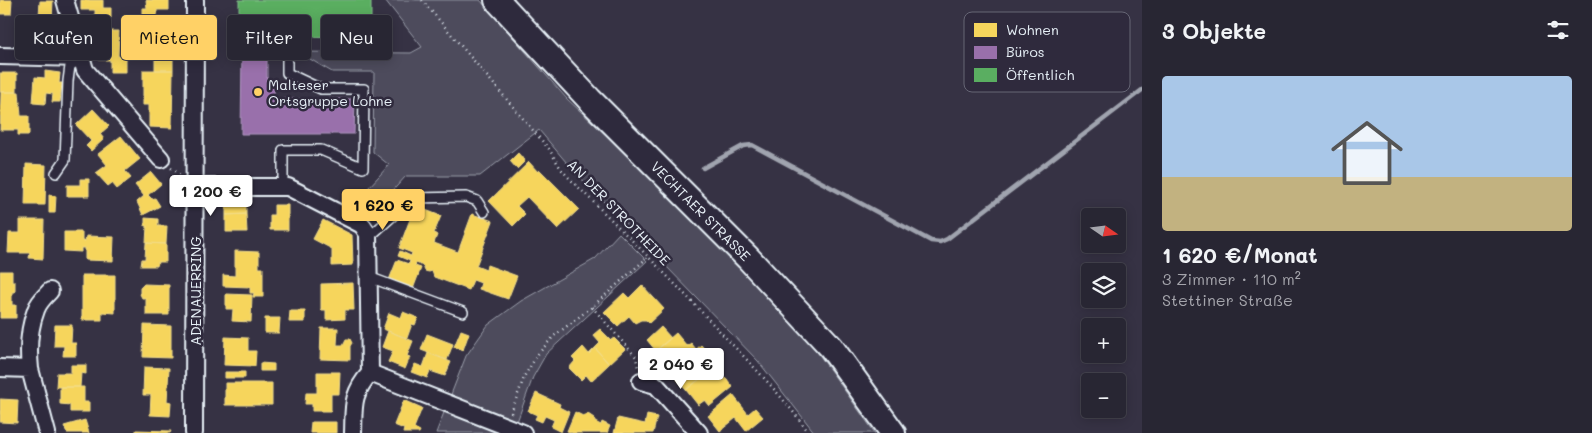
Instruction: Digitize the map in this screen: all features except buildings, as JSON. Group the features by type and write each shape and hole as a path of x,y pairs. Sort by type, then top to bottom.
{"main road":[{"name":"VECHTAER STRASSE","path":"497,0 590,100 748,258 831,347 894,433"}],"street":[{"path":"65,0 69,15"},
{"name":"ADENAUERRING","path":"194,433 195,0"},
{"path":"0,56 15,56"},
{"path":"82,60 85,70 161,159"},
{"path":"196,187 288,187 362,225 368,234 370,373 360,384 354,399 353,433"},
{"path":"47,433 28,356 30,334 36,308 50,291"},
{"path":"0,368 30,369"},
{"path":"370,373 523,433"},
{"path":"641,381 656,386 699,433"}],"lane":[{"path":"56,174 65,160 70,66 78,60"},
{"path":"283,187 283,150 321,150 363,168 364,89 321,89 287,73 287,60"},
{"path":"368,238 413,198 466,197 477,202 484,212"},
{"path":"369,277 463,312"}],"path":[{"name":"AN DER STROTHEIDE","path":"422,0 549,149 570,180 649,256 754,367 809,433"},
{"path":"506,425 525,375 538,354 554,336 592,307 649,256"},
{"path":"592,307 636,357 641,381"}],"shaded area":[{"path":"385,0 480,0 567,99 669,193 805,335 875,433 815,433 758,361 572,169 539,130 480,176 406,176 369,217 349,209 389,165 373,152 374,72 332,72 311,60 311,52 321,52 321,60 392,60 392,53 411,53 422,47"},
{"path":"619,233 647,261 546,354 533,377 513,433 436,433 466,356 488,325 521,301 595,259"}],"waterway":[{"path":"703,168 743,146 752,145 931,241 940,242 947,239 1142,90"}],"place":[{"name":"Malteser Ortsgruppe Lohne","path":"258,92"}]}
